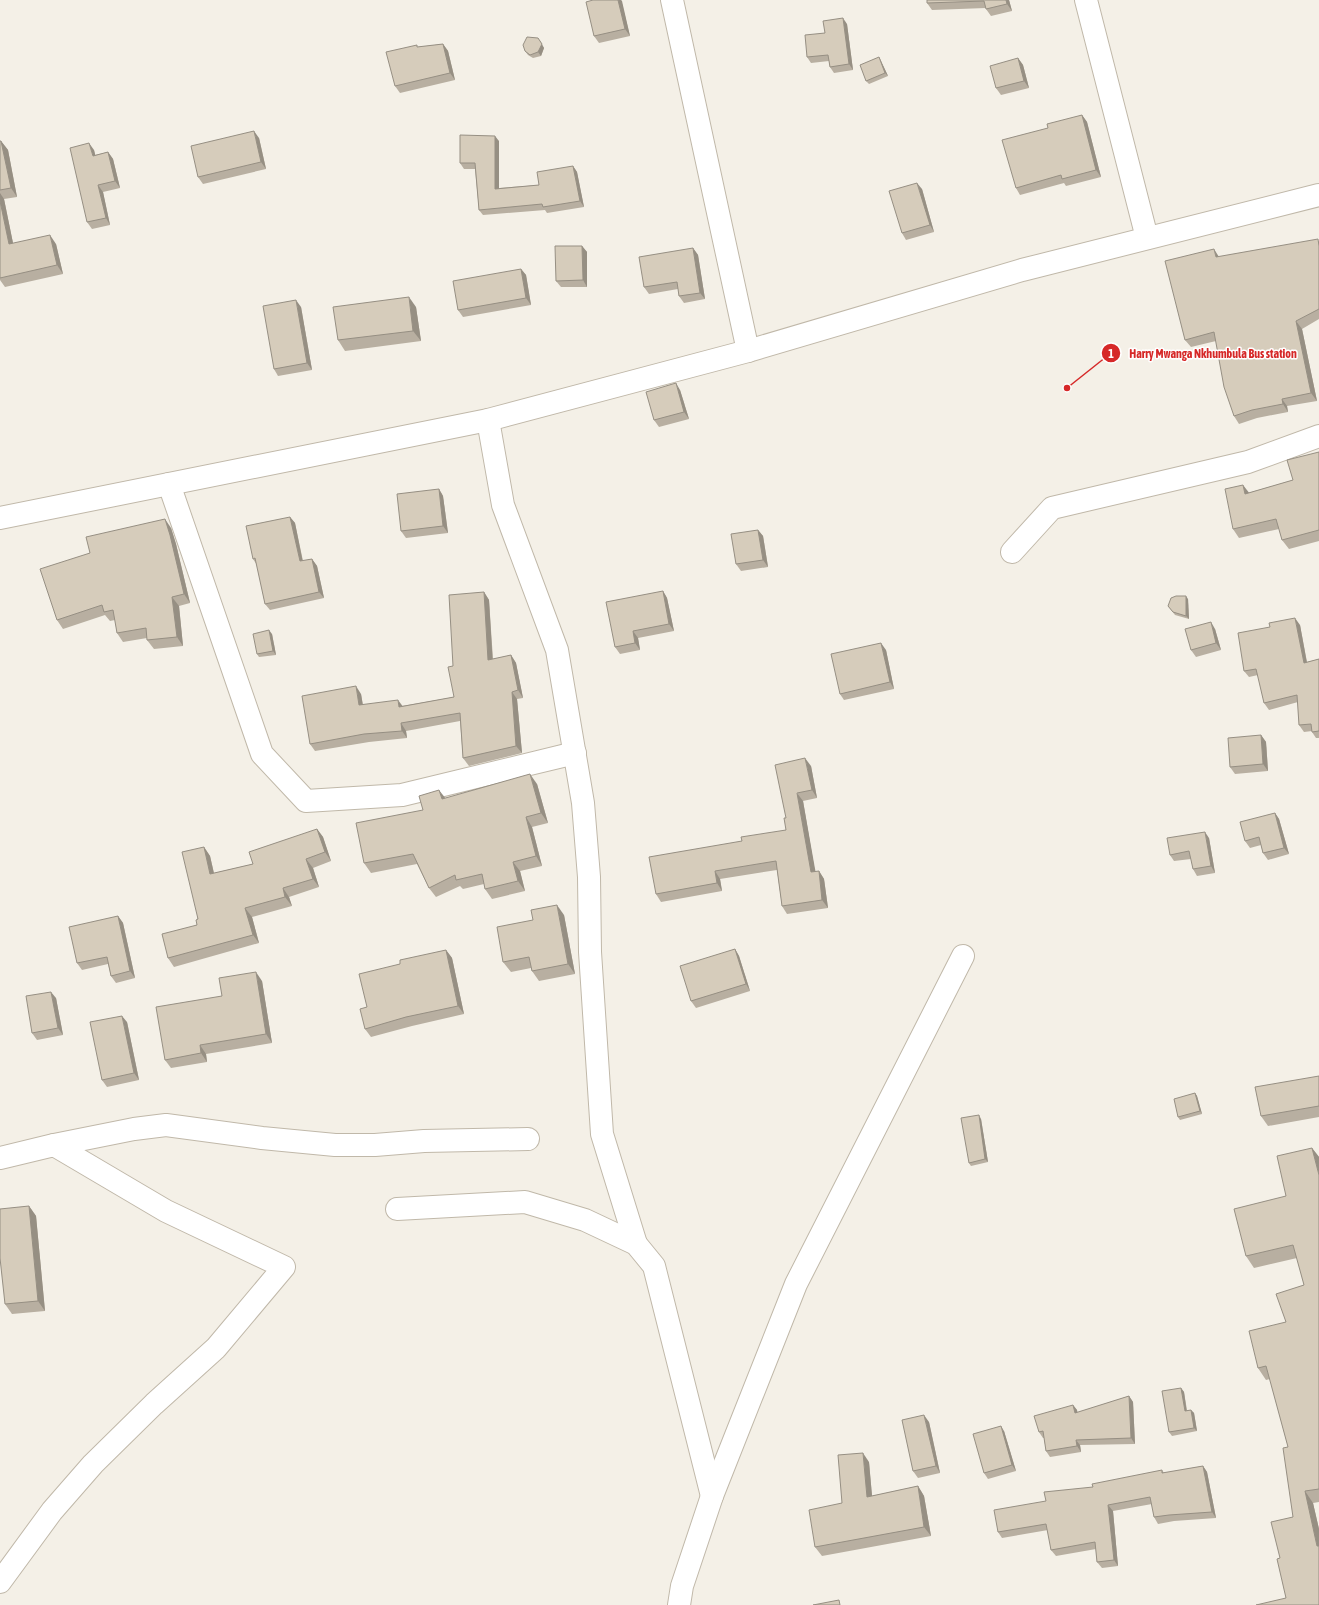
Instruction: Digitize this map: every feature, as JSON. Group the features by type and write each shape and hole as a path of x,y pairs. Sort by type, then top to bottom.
{"street":[{"path":"672,0 748,351"},
{"path":"1086,0 1147,238"},
{"path":"0,518 488,420 748,351 1022,270 1319,195"},
{"path":"488,420 503,505 557,650 583,803 589,877 590,952 602,1134 636,1244 654,1266 712,1496"},
{"path":"1012,552 1052,508 1248,462 1319,436"},
{"path":"169,484 262,754 306,801 402,795 575,753"},
{"path":"679,1605 682,1586 712,1496 796,1284 963,956"},
{"path":"0,1158 54,1145 134,1129 166,1126 335,1145 375,1145 424,1141 528,1139"},
{"path":"0,1582 52,1511 93,1464 154,1404 216,1348 284,1267 166,1211 54,1145"},
{"path":"397,1210 525,1202 585,1220 636,1244"}],"building":[{"path":"593,0 618,0 625,29 594,36 586,2"},
{"path":"927,0 1006,0 1007,4 986,9 984,1 927,3"},
{"path":"843,18 849,64 830,67 828,55 807,57 805,35 825,33 823,21"},
{"path":"527,37 538,38 542,44 538,52 530,55 525,51 523,45"},
{"path":"443,44 450,73 395,86 386,52 417,45 417,47"},
{"path":"879,57 885,73 866,81 860,65"},
{"path":"1018,58 1024,81 996,88 990,66"},
{"path":"1082,115 1096,170 1062,179 1061,175 1016,188 1002,140 1048,128 1047,124"},
{"path":"254,131 261,162 198,177 191,146"},
{"path":"460,135 495,136 495,189 539,185 537,172 573,166 580,201 543,207 542,204 479,210 475,163 460,163"},
{"path":"0,141 11,188 0,190"},
{"path":"89,143 93,156 108,152 115,181 98,185 106,218 87,222 70,148"},
{"path":"917,183 930,225 902,233 889,191"},
{"path":"0,201 9,244 50,235 57,265 0,278"},
{"path":"1318,239 1319,309 1296,321 1311,393 1282,399 1283,404 1252,410 1234,416 1224,387 1214,332 1185,340 1165,261 1214,249 1216,257"},
{"path":"555,246 582,246 583,280 556,281"},
{"path":"693,248 700,293 679,296 677,282 644,287 639,257"},
{"path":"521,269 526,298 458,310 453,281"},
{"path":"409,297 413,331 338,340 333,307"},
{"path":"296,300 307,363 274,369 263,306"},
{"path":"676,383 684,412 654,420 646,392"},
{"path":"1319,452 1319,530 1282,540 1276,519 1233,529 1225,489 1243,485 1245,494 1293,480 1287,460"},
{"path":"439,489 443,526 401,531 397,494"},
{"path":"290,517 300,561 312,559 319,592 265,604 246,526"},
{"path":"165,519 184,594 172,597 177,637 147,640 146,628 117,633 113,610 104,612 102,605 57,620 40,569 90,553 86,537"},
{"path":"758,530 763,560 736,564 731,534"},
{"path":"663,591 669,624 633,631 635,643 615,647 606,602"},
{"path":"484,592 488,660 511,655 518,690 512,692 516,746 463,758 460,713 401,723 402,731 364,734 310,744 302,696 356,686 359,705 398,700 399,707 454,697 448,667 453,666 449,595"},
{"path":"1176,596 1186,596 1186,616 1173,612 1168,606 1171,598"},
{"path":"1295,618 1304,663 1319,659 1319,731 1312,732 1311,724 1299,725 1297,695 1264,703 1256,669 1244,671 1238,633 1270,627 1269,623"},
{"path":"1211,622 1216,643 1191,650 1185,629"},
{"path":"269,630 273,651 257,654 253,634"},
{"path":"881,643 890,682 840,694 831,654"},
{"path":"1261,735 1263,764 1230,767 1228,738"},
{"path":"805,758 812,790 797,793 811,872 819,871 822,900 782,906 776,861 715,871 717,883 656,894 649,857 742,841 741,837 786,830 784,818 786,818 775,765"},
{"path":"530,774 541,813 526,817 536,856 513,862 518,881 485,889 482,874 456,880 455,875 429,888 413,854 364,863 356,823 423,810 419,796 439,790 442,799"},
{"path":"1275,813 1284,848 1263,853 1259,837 1245,841 1240,822"},
{"path":"317,829 325,852 306,859 313,879 283,888 285,897 245,908 253,935 168,958 162,934 197,925 196,920 198,919 182,852 204,847 210,874 253,864 249,852"},
{"path":"1205,832 1211,866 1193,869 1189,851 1170,855 1167,838"},
{"path":"557,905 568,964 532,971 529,957 503,962 497,927 533,920 531,910"},
{"path":"118,916 130,971 111,976 107,957 77,963 69,927"},
{"path":"735,949 746,984 691,1001 680,966"},
{"path":"446,950 458,1006 406,1017 365,1029 360,1009 367,1007 359,974 400,964 400,960"},
{"path":"256,972 266,1034 200,1045 201,1053 165,1060 156,1007 222,996 219,978"},
{"path":"51,992 58,1028 32,1033 26,996"},
{"path":"122,1016 134,1073 102,1080 90,1022"},
{"path":"1319,1076 1319,1106 1261,1116 1255,1087"},
{"path":"1195,1093 1200,1111 1178,1117 1174,1099"},
{"path":"979,1115 985,1159 969,1163 961,1118"},
{"path":"1312,1148 1319,1175 1319,1489 1305,1491 1317,1546 1319,1546 1319,1605 1256,1605 1286,1598 1277,1559 1280,1558 1271,1522 1293,1517 1283,1448 1288,1447 1266,1366 1258,1368 1249,1331 1286,1322 1276,1294 1304,1285 1293,1245 1246,1256 1234,1209 1286,1196 1277,1156"},
{"path":"29,1206 38,1301 5,1304 0,1258 0,1209"},
{"path":"1181,1388 1185,1411 1191,1410 1194,1428 1169,1432 1162,1391"},
{"path":"1129,1396 1131,1438 1076,1440 1077,1446 1046,1451 1043,1431 1039,1432 1034,1416 1073,1405 1075,1413"},
{"path":"924,1415 936,1466 913,1471 902,1420"},
{"path":"1001,1426 1012,1465 984,1473 973,1434"},
{"path":"863,1453 867,1497 918,1486 924,1527 815,1547 809,1510 842,1503 838,1455"},
{"path":"1203,1466 1212,1512 1154,1517 1150,1497 1108,1505 1114,1560 1097,1562 1095,1542 1051,1550 1046,1524 998,1532 994,1510 1046,1501 1044,1492 1093,1487 1092,1484 1162,1470 1162,1473"},
{"path":"839,1600 840,1605 813,1605"}],"place":[{"name":"Harry Mwanga Nkhumbula Bus station","path":"1067,388"}]}
